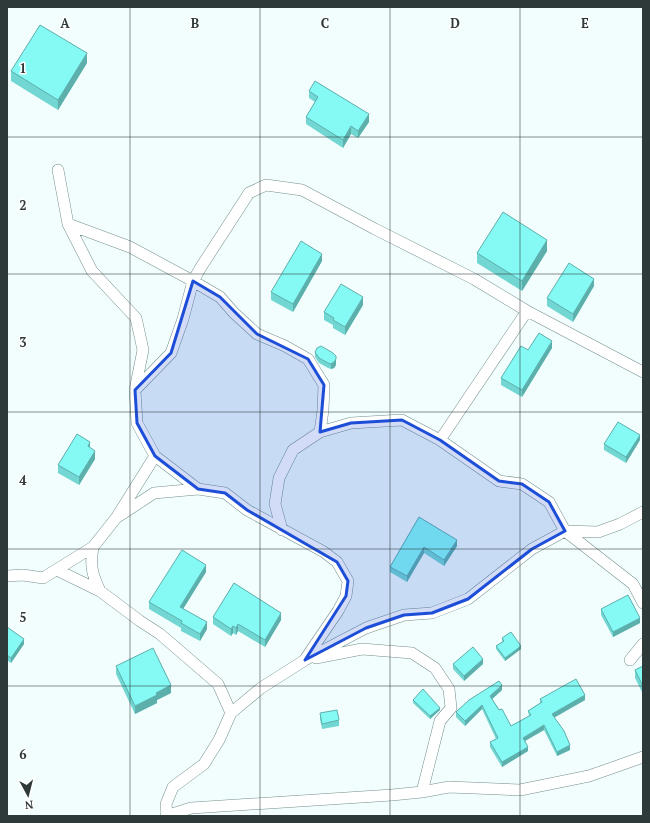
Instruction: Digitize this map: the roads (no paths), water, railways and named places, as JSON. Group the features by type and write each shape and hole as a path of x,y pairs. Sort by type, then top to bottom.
{"street":[{"path":"58,170 68,224 92,271 136,318 143,350 135,390 137,423 155,456 198,489"},
{"path":"135,390 171,353 183,319 193,281 249,193 266,185 302,190 474,279 527,311 643,372"},
{"path":"68,224 130,247 193,281 220,297 234,313 257,334 285,346 308,359 324,385 320,432"},
{"path":"440,440 527,311"},
{"path":"282,530 275,504 279,478 293,450 320,432 351,423 402,420 440,440 499,481 522,484 549,502 565,531 633,584 643,603"},
{"path":"7,576 23,575 43,578 93,547 116,518 155,456"},
{"path":"116,518 154,493 198,489 225,493 246,510 324,552 337,562 348,581 346,596 338,611 305,660"},
{"path":"643,512 620,524 598,532 565,531 532,549 468,598 432,613 404,615 366,628 305,660 261,688 231,713 219,740 204,764 173,787 166,804 167,816 191,808 392,796 449,787 520,790 589,776 643,756"},
{"path":"93,547 91,562 93,576 100,591"},
{"path":"57,570 100,591 160,634 218,684 231,713"},
{"path":"630,660 643,644"},
{"path":"305,660 362,649 412,653 435,668 449,689 451,708 440,721 422,792"}]}
